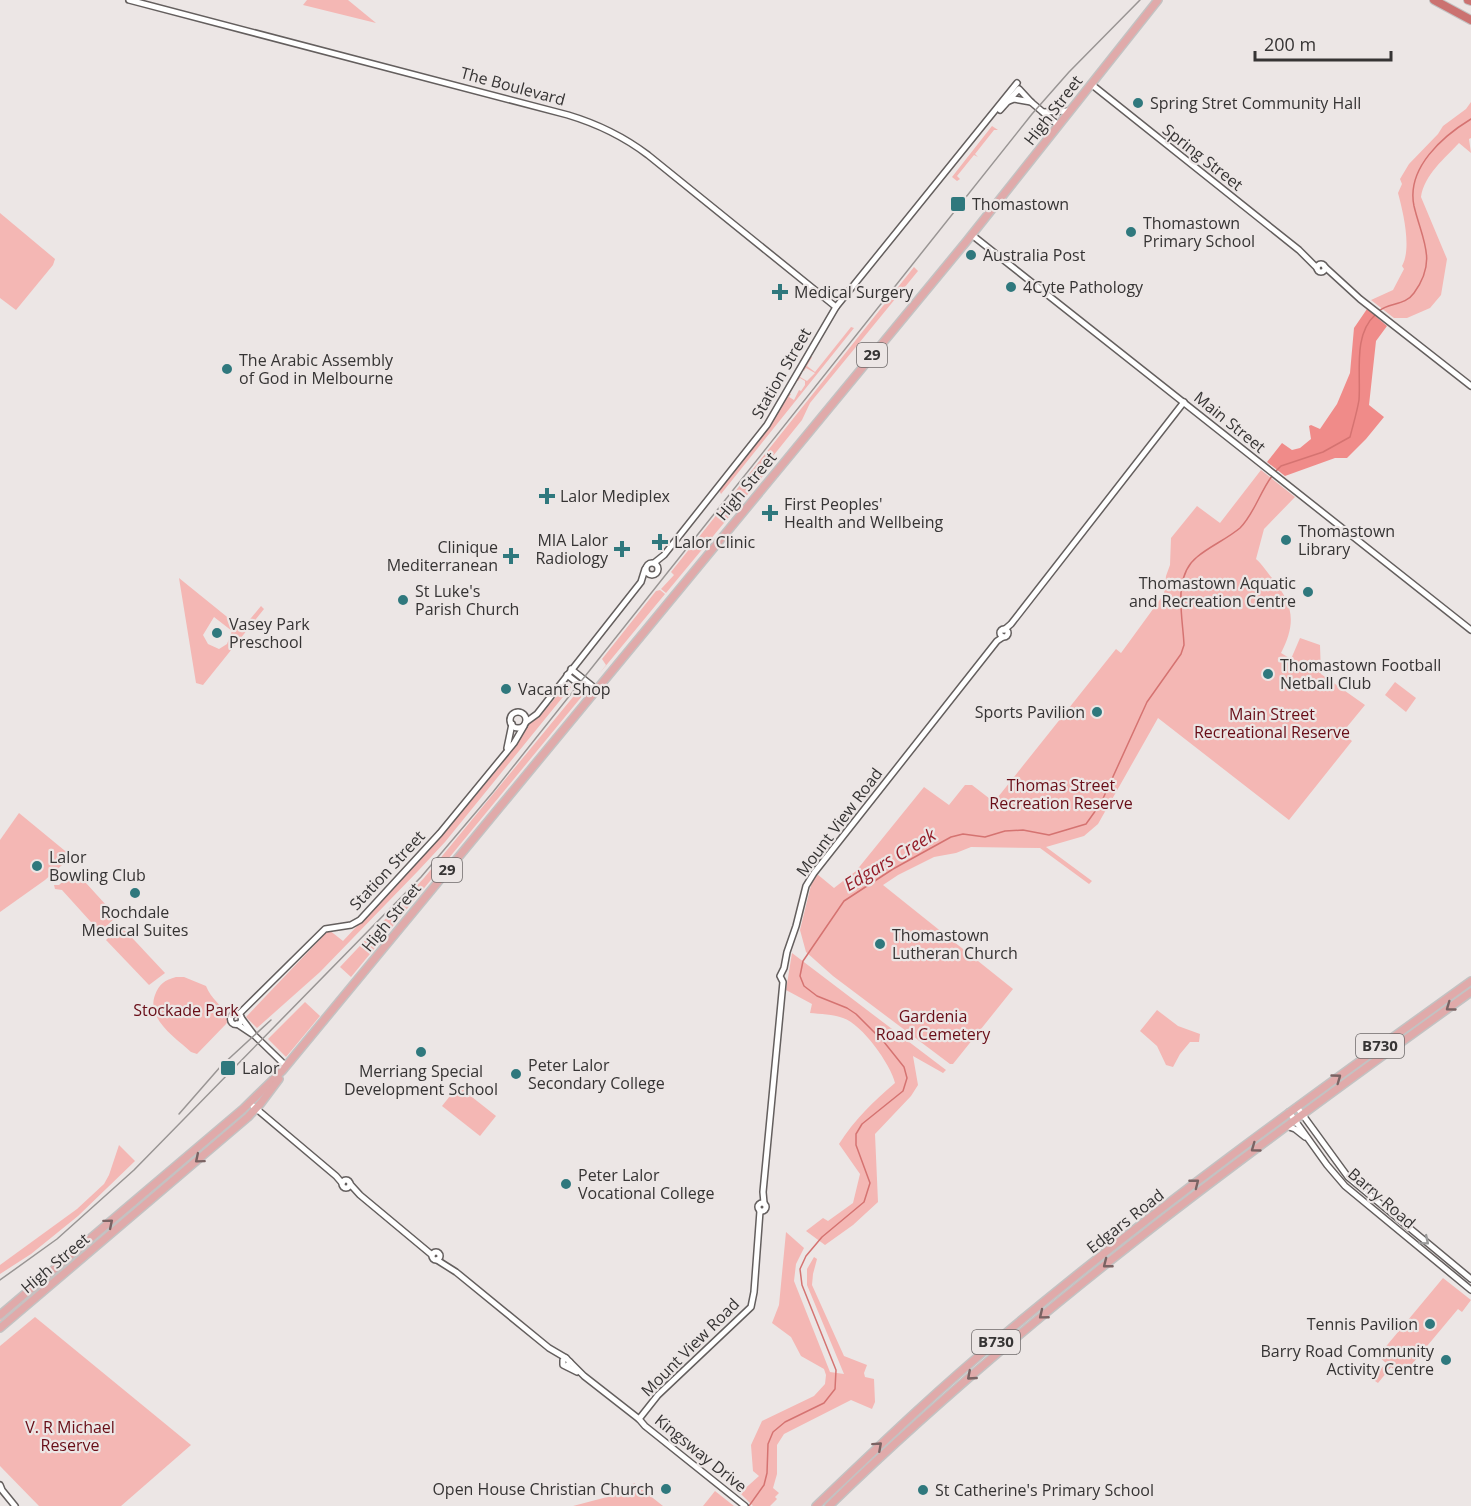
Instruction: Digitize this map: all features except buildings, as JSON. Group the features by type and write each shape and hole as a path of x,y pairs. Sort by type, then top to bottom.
{"highway":[{"path":"1435,0 1471,14"},
{"path":"1435,0 1471,20"}],"main road":[{"name":"High Street","path":"0,1315 249,1103 284,1068 972,235 1158,0"},
{"name":"Edgars Road","path":"816,1506 946,1385 1083,1271 1289,1112 1471,981"},
{"name":"Edgars Road","path":"829,1506 1016,1337 1216,1178 1471,992"},
{"name":"High Street","path":"0,1328 256,1109 284,1068"},
{"path":"1083,1271 1089,1279"},
{"path":"946,1385 953,1392"},
{"path":"847,1475 854,1482"}],"street":[{"name":"The Boulevard","path":"129,0 568,115 602,127 635,145 836,307"},
{"name":"Spring Street","path":"1091,84 1471,386"},
{"name":"Station Street","path":"988,120 1008,101 1018,86"},
{"name":"Station Street","path":"658,568 664,555 767,425 836,307 911,213 1018,86"},
{"path":"1018,86 1031,102 1058,125"},
{"path":"1008,101 1014,99 1031,102"},
{"path":"1043,112 1070,111"},
{"name":"Main Street","path":"972,235 1471,630"},
{"name":"Mount View Road","path":"639,1419 658,1395 750,1307 754,1292 762,1211 766,1209 762,1203 783,982 780,976 807,883 1184,402"},
{"name":"Station Street","path":"654,562 664,555"},
{"path":"654,562 658,568 656,573 648,574 645,569 647,564 654,562"},
{"name":"Station Street","path":"641,582 645,569"},
{"name":"Station Street","path":"284,1068 240,1018 248,1006 325,929 332,926 351,925 360,920 426,849 517,739 525,724 537,714 641,582 652,575"},
{"path":"569,672 594,692"},
{"path":"523,714 525,724 516,728 512,724 513,714 531,713 540,708"},
{"name":"Station Street","path":"505,753 512,724"},
{"name":"Kingsway Drive","path":"249,1103 336,1176 743,1504"},
{"name":"Barry Road","path":"1297,1107 1343,1172 1471,1280"},
{"name":"Barry Road","path":"1289,1112 1341,1182 1471,1290"},
{"path":"1286,1126 1295,1129 1311,1142"},
{"path":"1372,1209 1377,1202"},
{"path":"1,1488 15,1506"}],"green space":[{"path":"307,0 348,0 376,23 303,5"},
{"path":"1471,102 1471,138 1469,139 1471,153 1459,143 1426,181 1421,197 1447,259 1441,295 1430,308 1407,318 1394,318 1371,300 1393,290 1404,269 1402,266 1406,240 1398,193 1402,184 1400,179 1409,164 1443,126 1466,109"},
{"path":"992,126 998,130 994,130 975,154 978,157 974,155 957,176 960,179 957,181 952,177"},
{"path":"0,213 55,259 53,265 16,310 0,298"},
{"path":"914,267 918,271 810,403 802,420 769,461 772,465 666,593 661,589 674,575 671,572"},
{"path":"851,327 854,328 721,494 719,490 767,429 789,393 791,394 789,397 794,400 799,390 801,391 805,385 805,381 800,378 796,380 800,373 802,373 800,377 807,381 815,373 806,368 804,371 802,369 810,356 812,357 807,366 815,372"},
{"path":"1261,470 1295,497 1264,529 1256,559 1279,587 1288,605 1291,623 1281,653 1291,659 1300,638 1320,645 1321,674 1365,705 1342,733 1352,741 1289,820 1158,718 1098,824 1084,836 1046,847 1092,881 1089,884 1040,848 971,847 956,853 934,857 883,885 1013,989 953,1064 950,1064 833,976 806,952 800,930 812,881 817,874 834,888 856,871 924,787 949,805 965,785 972,785 994,802 1116,649 1121,653 1164,594 1170,565 1171,538 1197,506 1220,523"},
{"path":"179,578 242,629 261,606 264,609 203,685 196,683","holes":["214,617 232,631 227,644 219,649 208,644 203,635"]},
{"path":"660,590 665,594 599,674 606,665 602,659 656,591"},
{"path":"1395,682 1416,698 1406,712 1385,695"},
{"path":"567,684 571,687 445,842 320,972 257,1028 246,1017 329,930 343,941 452,823 513,750 512,748 532,720 541,715"},
{"path":"578,691 583,695 351,977 340,967 424,878"},
{"path":"19,813 70,855 70,858 45,880 0,912 0,840"},
{"path":"69,870 76,872 116,916 100,932 62,890 55,889 54,885 59,885 68,877 66,872"},
{"name":"Stockade Park","path":"121,926 165,973 149,985 106,940"},
{"path":"792,953 946,1070 943,1073 913,1056 918,1085 911,1096 875,1134 878,1202 853,1225 825,1245 806,1231 823,1218 828,1221 853,1203 860,1174 839,1144 865,1111 895,1083 882,1056 859,1028 839,1017 810,1013 812,1004 786,990"},
{"name":"Stockade Park","path":"184,977 206,986 229,1018 197,1054 191,1052 164,1027 155,1012 153,1004 158,988 166,981"},
{"path":"305,1002 320,1016 286,1057 268,1039"},
{"path":"1157,1010 1178,1026 1200,1034 1199,1042 1190,1042 1173,1067 1166,1065 1157,1046 1140,1031"},
{"path":"458,1086 496,1116 480,1136 442,1106"},
{"path":"247,1112 120,1222 95,1239 190,1157"},
{"path":"119,1145 135,1161 78,1216 31,1254 0,1274 0,1265 77,1209 104,1184"},
{"path":"786,1232 804,1248 796,1264 794,1281 830,1372 844,1374 807,1285 807,1269 814,1257 817,1259 812,1285 844,1356 867,1365 864,1373 865,1377 874,1379 875,1402 872,1409 851,1400 784,1434 777,1445 777,1474 773,1488 779,1493 775,1497 777,1499 770,1506 753,1506 740,1493 759,1476 753,1471 751,1445 762,1421 814,1396 825,1384 824,1369 801,1356 791,1337 772,1323 779,1305"},
{"path":"86,1251 0,1324 0,1319 53,1273"},
{"path":"1443,1278 1471,1300 1462,1312 1458,1309 1402,1376 1391,1367 1378,1383 1372,1379 1386,1363 1378,1356"},
{"name":"V. R Michael Reserve","path":"35,1317 191,1445 121,1506 39,1506 0,1466 0,1346"},
{"path":"634,1483 663,1506 573,1506 626,1492"},
{"path":"715,1491 734,1506 703,1506"}],"shaded area":[{"path":"1367,309 1387,326 1376,341 1369,405 1384,417 1347,458 1335,458 1285,476 1267,462 1282,443 1292,450 1300,448 1311,439 1309,426 1320,429 1337,404 1350,373 1354,328"}],"waterway":[{"name":"Edgars Creek","path":"1379,311 1406,300 1414,293 1421,281 1427,260 1414,206 1413,192 1416,179 1421,166 1439,144 1471,119"},
{"name":"Edgars Creek","path":"1275,472 1281,466 1323,452 1350,437 1359,400 1361,344 1368,323 1375,315"},
{"name":"Edgars Creek","path":"749,1506 764,1485 767,1473 768,1444 773,1432 785,1422 824,1403 835,1389 836,1370 802,1285 800,1269 806,1256 822,1237 864,1202 870,1183 856,1145 856,1134 862,1124 903,1091 907,1078 904,1067 884,1042 856,1014 817,996 804,986 800,976 803,961 844,901 893,869 951,837 963,834 985,837 1005,831 1023,830 1049,835 1086,824 1101,803 1147,702 1181,654 1184,645 1181,610 1182,586 1189,565 1202,553 1240,528 1272,476"}],"railway":[{"path":"0,1280 57,1239 134,1170 421,877 493,792 1032,114 1069,72 1140,0"},
{"path":"179,1114 221,1066 271,1020"}],"place":[{"name":"Spring Stret Community Hall","path":"1138,103"},
{"name":"Thomastown","path":"958,204"},
{"name":"Thomastown Primary School","path":"1131,232"},
{"name":"Australia Post","path":"971,255"},
{"name":"4Cyte Pathology","path":"1011,287"},
{"name":"Medical Surgery","path":"780,292"},
{"name":"The Arabic Assembly of God in Melbourne","path":"227,369"},
{"name":"Lalor Mediplex","path":"547,496"},
{"name":"First Peoples' Health and Wellbeing","path":"770,513"},
{"name":"Thomastown Library","path":"1286,540"},
{"name":"Lalor Clinic","path":"660,542"},
{"name":"MIA Lalor Radiology","path":"622,549"},
{"name":"Clinique Mediterranean","path":"511,556"},
{"name":"Thomastown Aquatic and Recreation Centre","path":"1308,592"},
{"name":"St Luke's Parish Church","path":"403,600"},
{"name":"Vasey Park Preschool","path":"217,633"},
{"name":"Thomastown Football Netball Club","path":"1268,674"},
{"name":"Vacant Shop","path":"506,689"},
{"name":"Sports Pavilion","path":"1097,712"},
{"name":"Lalor Bowling Club","path":"37,866"},
{"name":"Rochdale Medical Suites","path":"135,893"},
{"name":"Thomastown Lutheran Church","path":"880,944"},
{"name":"Merriang Special Development School","path":"421,1052"},
{"name":"Lalor","path":"228,1068"},
{"name":"Peter Lalor Secondary College","path":"516,1074"},
{"name":"Peter Lalor Vocational College","path":"566,1184"},
{"name":"Tennis Pavilion","path":"1430,1324"},
{"name":"Barry Road Community Activity Centre","path":"1446,1360"},
{"name":"Open House Christian Church","path":"666,1489"},
{"name":"St Catherine's Primary School","path":"923,1490"}],"park label":[{"name":"Main Street Recreational Reserve","path":"1272,723"},
{"name":"Thomas Street Recreation Reserve","path":"1061,794"},
{"name":"Gardenia Road Cemetery","path":"933,1025"}]}
